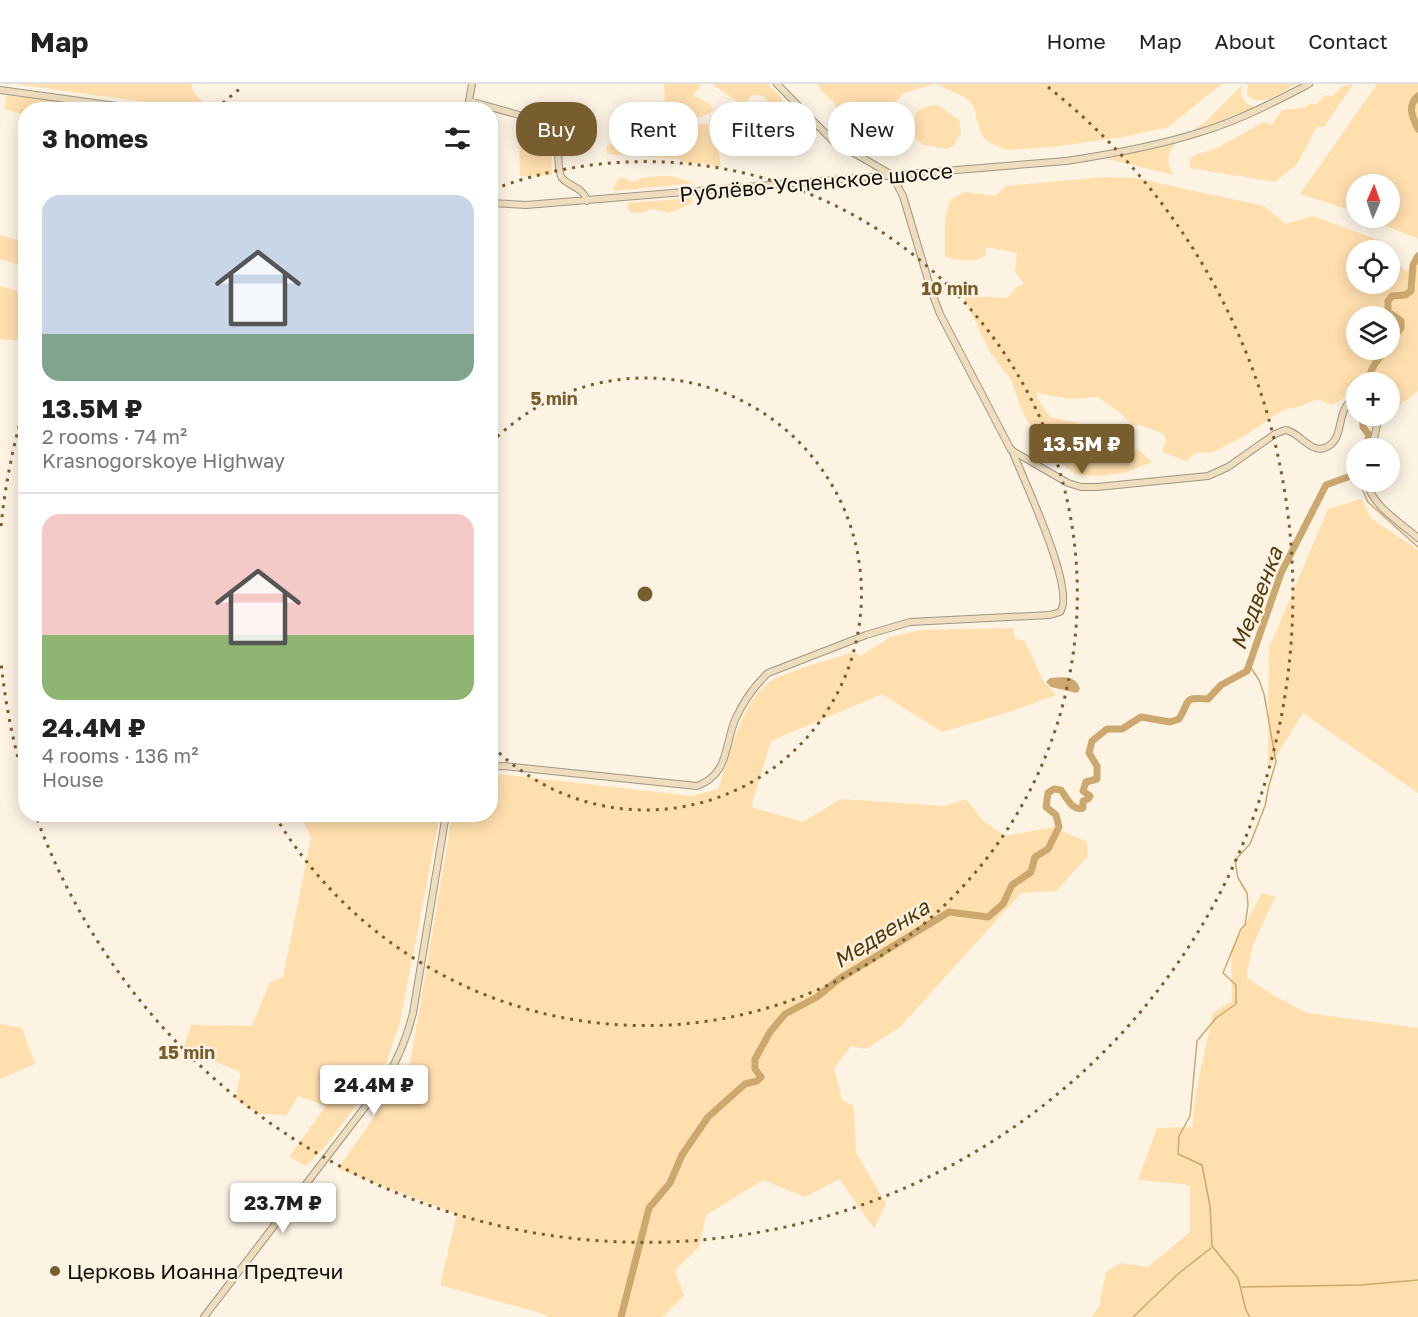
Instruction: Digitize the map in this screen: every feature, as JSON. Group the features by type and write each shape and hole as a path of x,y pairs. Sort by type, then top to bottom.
{"main road":[{"path":"472,84 469,101 472,102"},
{"path":"498,766 697,786 716,776 744,702 768,673 838,645 910,622 1050,615 1060,612 1065,602 1051,544 1011,450 940,314 903,196 892,175 834,141 777,84"},
{"name":"Рублёво-Успенское шоссе","path":"498,205 517,206 587,201 1066,161 1127,150 1206,130 1251,112 1309,84"},
{"path":"0,90 87,102"},
{"path":"498,110 519,116 556,118 559,124 560,173 567,182 583,192 587,201"},
{"path":"1011,450 1053,475 1079,486 1097,487 1200,478 1218,473 1275,434 1285,430 1295,433 1314,448 1328,447 1335,440 1346,406"},
{"path":"1370,492 1378,502 1418,538"},
{"path":"204,1317 378,1090 397,1059 413,1013 446,822"}],"shaded area":[{"path":"15,84 191,84 193,91 203,102 146,102"},
{"path":"664,84 700,84 694,96 710,104 710,113 698,118 698,102 665,102"},
{"path":"712,84 768,84 781,97 783,102 768,102 764,96 751,95 748,101 738,102"},
{"path":"818,84 935,84 904,93 895,102 833,102"},
{"path":"935,84 1222,84 1168,127 1123,137 1052,147 1007,150 988,142 981,134 973,105 965,97"},
{"path":"1248,84 1296,84 1272,98 1258,101 1247,95"},
{"path":"1353,84 1324,127 1317,127 1297,164 1275,182 1190,168 1190,159 1197,154 1213,150 1264,122 1272,125 1282,110 1317,104 1325,95 1333,96 1341,87"},
{"path":"1377,84 1418,84 1418,239 1391,228 1400,228 1400,174 1346,174 1346,209 1300,194"},
{"path":"1242,85 1243,99 1256,107 1190,132 1205,122"},
{"path":"7,95 60,102 18,102 18,113 4,109"},
{"path":"937,105 959,120 961,131 954,145 948,149 924,145 915,138 916,112 928,106"},
{"path":"698,124 708,124 710,156 719,156 721,167 702,163 686,163 679,159 636,156 698,156"},
{"path":"1177,143 1168,158 1174,175 1107,159"},
{"path":"520,156 552,156 552,175 520,176"},
{"path":"659,176 671,176 694,183 616,191 613,189 618,179 622,177 632,182"},
{"path":"1104,177 1135,178 1264,206 1286,224 1312,216 1379,240 1346,240 1346,294 1400,294 1400,266 1407,271 1418,267 1418,391 1400,405 1400,372 1346,372 1346,393 1338,402 1332,405 1317,399 1283,410 1246,435 1213,452 1195,453 1186,461 1162,452 1166,440 1164,434 1140,425 1134,426 1098,397 1069,399 1037,393 1037,398 1050,417 1105,433 1111,439 1140,451 1152,462 1124,473 1099,476 1074,474 1039,442 1022,411 1011,380 990,352 963,296 1008,298 1015,291 1015,287 1024,284 1015,272 1017,253 986,247 985,256 975,260 965,261 945,257 945,220 950,200 965,192 995,196 1006,186"},
{"path":"692,198 691,204 670,213 651,209 632,213 627,207 628,203"},
{"path":"0,235 18,240 18,265 0,259"},
{"path":"0,286 18,291 18,340 0,339"},
{"path":"1361,499 1372,519 1418,550 1418,793 1303,713 1268,769 1269,648 1328,509"},
{"path":"1013,628 1015,639 1025,641 1043,681 1056,695 942,732 882,694 771,741 751,807 803,822 841,799 944,806 966,799 982,820 1005,836 1054,827 1087,842 1088,856 1056,891 1021,893 900,1027 866,1049 851,1046 834,1068 842,1100 854,1106 856,1152 886,1204 874,1228 839,1179 805,1197 763,1180 706,1215 699,1247 675,1270 684,1296 662,1317 547,1317 547,1315 440,1285 457,1214 338,1169 410,1065 451,822 498,822 499,774 692,796 718,789 738,728 754,698 763,687 774,679 803,668 854,652 861,656 890,637 921,630"},
{"path":"1050,678 1072,679 1080,689 1077,693 1051,687 1046,682"},
{"path":"304,822 439,822 400,1022 385,1067 324,1148 306,1166 289,1157 326,1106 298,1096 287,1115 259,1114 235,1099 241,1072 183,1049 191,1025 252,1026 270,982 283,977 311,838"},
{"path":"1262,893 1275,897 1253,945 1246,977 1307,1013 1418,1028 1418,1317 1091,1317 1099,1307 1106,1272 1121,1263 1148,1267 1190,1232 1190,1186 1138,1180 1157,1128 1192,1127 1196,1092 1213,1013 1232,1001 1231,951"},
{"path":"0,1024 22,1028 35,1064 0,1079"}],"waterway":[{"name":"Медвенка","path":"1418,96 1412,107 1412,116 1418,129"},
{"name":"Медвенка","path":"1388,306 1388,301 1392,296 1405,295 1411,291 1413,265 1418,256"},
{"name":"Медвенка","path":"1400,320 1400,329"},
{"name":"Медвенка","path":"1371,372 1378,360"},
{"name":"Медвенка","path":"1363,426 1369,435 1368,438"},
{"name":"Медвенка","path":"621,1317 649,1208 670,1183 682,1155 708,1117 745,1084 757,1081 761,1077 755,1069 755,1059 770,1032 785,1014 817,997 839,979 949,912 988,917 1003,904 1012,885 1031,872 1035,857 1048,849 1059,827 1056,815 1046,807 1048,793 1054,789 1061,790 1076,808 1083,808 1083,801 1090,796 1083,791 1086,782 1097,779 1097,766 1089,753 1092,741 1107,729 1122,729 1141,717 1170,722 1179,719 1188,701 1208,699 1221,685 1247,671 1281,573 1326,485 1346,478"},
{"path":"1364,492 1368,502 1418,547"},
{"path":"1249,665 1259,680 1264,694 1276,762 1265,806 1250,844 1235,860 1238,878 1247,893 1248,905 1245,925 1241,929 1223,973 1236,985 1236,1004 1216,1018 1197,1041 1190,1116 1179,1136 1178,1154 1202,1165 1210,1206 1212,1246 1238,1278 1250,1317"},
{"path":"1133,1317 1178,1274 1211,1248"},
{"path":"1242,1287 1361,1285 1418,1280"}],"place":[{"name":"Церковь Иоанна Предтечи","path":"55,1271"}]}
